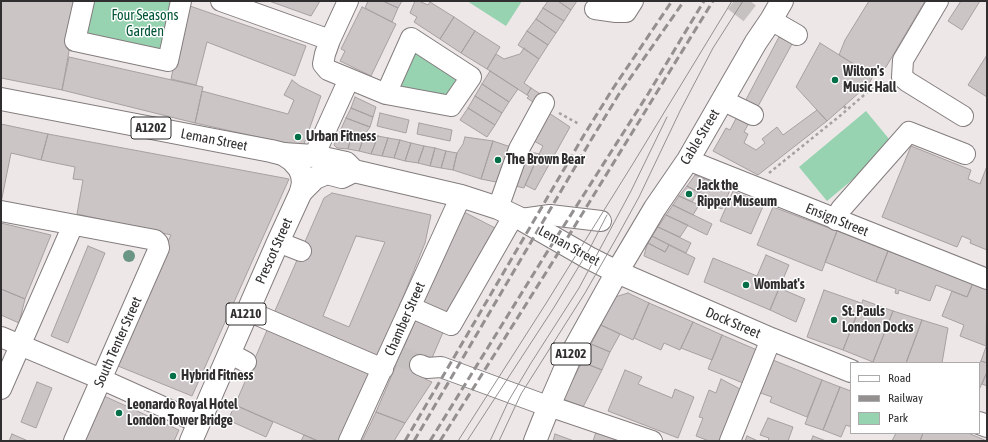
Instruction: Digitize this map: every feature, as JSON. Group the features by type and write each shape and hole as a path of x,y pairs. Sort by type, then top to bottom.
{"main road":[{"name":"Cable Street","path":"617,272 655,208 688,160 756,42 782,1"},
{"name":"Leman Street","path":"1,99 283,154 314,156 346,163 354,171 461,196 511,214 617,272"},
{"name":"Prescot Street","path":"195,432 238,358 248,311 301,192 303,182 299,168 292,160 283,154"},
{"name":"Leman Street","path":"301,192 315,178 327,173 342,177 354,171"},
{"name":"Dock Street","path":"617,272 850,372"},
{"name":"A1202","path":"535,441 544,405 617,272"}],"street":[{"path":"84,1 75,41 168,61 181,1"},
{"path":"221,1 330,40"},
{"path":"348,1 330,40 323,64 328,70 347,83 388,99"},
{"path":"595,9 626,12 633,1"},
{"path":"938,1 903,60 902,77 963,116"},
{"path":"771,20 797,35"},
{"path":"314,156 347,83"},
{"path":"722,100 753,115"},
{"path":"410,308 451,325 511,214 509,181 519,149 544,103"},
{"path":"836,220 841,209 909,132 965,154"},
{"name":"Ensign Street","path":"688,160 987,279"},
{"name":"Chamber Street","path":"349,441 391,359 410,308 461,196"},
{"path":"1,211 73,225 1,389"},
{"name":"Leman Street","path":"511,214 550,215 601,220"},
{"name":"South Tenter Street","path":"73,225 155,240 158,243 159,248 74,441"},
{"path":"278,242 301,250"},
{"path":"248,311 391,359"},
{"path":"1,337 101,379 195,432"},
{"path":"730,441 771,339"},
{"path":"420,365 427,368 441,367 544,405 652,441"}],"path":[{"path":"759,188 763,178 871,89 902,77"},
{"path":"544,103 579,124"},
{"path":"844,106 847,110"}],"green space":[{"name":"Four Seasons Garden","path":"88,1 176,1 164,52 81,35"},
{"path":"467,1 522,1 506,26"},
{"path":"411,45 465,79 449,102 391,89"},
{"path":"866,111 894,145 827,201 799,167"}],"building":[{"path":"1,1 78,1 62,90 1,78"},
{"path":"269,1 320,1 311,16"},
{"path":"368,1 383,1 398,8 392,22 365,8"},
{"path":"383,1 402,1 398,8"},
{"path":"415,1 428,5 430,2 454,17 440,39 414,22 417,17 410,13"},
{"path":"548,1 558,1 571,10 564,21 543,8"},
{"path":"558,1 577,1 571,10"},
{"path":"869,1 925,1 886,67 873,76 839,55 845,40"},
{"path":"961,1 980,1 962,30 948,21"},
{"path":"187,5 306,46 295,76 207,42 196,85 171,79"},
{"path":"362,7 396,24 371,76 340,61 345,51 341,49"},
{"path":"543,8 564,21 556,33 536,19"},
{"path":"454,17 475,31 461,53 440,39"},
{"path":"536,19 556,33 548,45 527,31"},
{"path":"475,31 500,47 487,69 461,53"},
{"path":"527,31 548,45 539,59 518,45"},
{"path":"779,37 792,44 744,132 748,134 744,143 756,150 765,143 762,139 777,127 783,135 817,110 827,121 758,175 713,151 726,128 730,130"},
{"name":"Wilton's Music Hall","path":"820,43 873,76 869,84 827,121 796,87"},
{"path":"524,48 539,59 524,83 531,88 527,95 487,69 496,54 504,59 520,54"},
{"path":"987,55 987,97 968,85"},
{"path":"69,57 203,87 195,123 62,90"},
{"path":"490,71 518,89 509,102 482,84"},
{"path":"292,80 300,86 321,96 303,147 195,123 202,91 288,114 294,100 284,95"},
{"path":"482,84 509,102 502,113 475,96"},
{"path":"531,88 545,97 539,106 527,98"},
{"path":"475,96 502,113 495,125 468,108"},
{"path":"355,97 376,107 373,117 351,108"},
{"path":"351,108 373,117 370,127 346,118"},
{"path":"468,108 495,125 487,137 460,120"},
{"path":"543,109 570,127 551,161 539,154 543,146 527,137"},
{"path":"380,113 409,120 406,133 377,126"},
{"path":"346,118 370,127 363,137 352,134 341,129"},
{"path":"419,123 452,130 450,141 417,134"},
{"path":"1,124 48,134 41,160 11,153 1,203"},
{"path":"341,129 352,134 348,149 337,148 334,145"},
{"path":"48,134 289,179 192,396 113,364 171,235 77,214 83,180 73,179 75,167 41,160"},
{"path":"352,134 364,137 359,151 348,149"},
{"path":"378,136 388,138 382,156 371,154"},
{"path":"378,136 371,154 359,151 364,137"},
{"path":"465,137 493,141 481,179 453,170 457,153 463,144"},
{"path":"388,138 400,140 394,158 382,156"},
{"path":"400,140 411,143 405,161 394,158"},
{"name":"The Brown Bear","path":"493,141 514,148 511,185 481,179"},
{"path":"411,143 424,146 418,163 405,161"},
{"path":"424,146 435,148 430,166 418,163"},
{"path":"911,146 971,170 968,179 980,184 987,166 987,250 970,243 971,240 962,236 957,247 882,217"},
{"path":"435,148 446,151 441,168 430,166"},
{"path":"523,150 539,154 524,188 511,185"},
{"path":"446,151 457,153 453,170 441,168"},
{"path":"539,154 551,161 535,190 525,185"},
{"path":"695,175 705,179 698,192 687,186"},
{"path":"705,179 730,190 722,209 709,204 712,198 698,192"},
{"name":"Jack the Ripper Museum","path":"687,186 698,192 692,202 679,196"},
{"path":"733,191 764,204 751,234 720,221"},
{"path":"332,193 431,215 425,243 378,359 274,313 324,198","holes":["356,236 385,242 349,327 323,316"]},
{"path":"679,196 699,205 693,215 673,205"},
{"path":"673,205 712,224 707,235 666,215"},
{"path":"773,207 837,231 822,271 757,245"},
{"path":"464,212 501,231 451,314 423,302"},
{"path":"666,215 688,225 680,237 658,227"},
{"path":"1,223 51,235 25,299 1,289"},
{"path":"658,227 691,243 686,253 652,236"},
{"path":"837,231 888,251 876,282 825,262"},
{"path":"652,236 669,245 665,252 648,243"},
{"path":"648,243 665,252 669,245 695,258 688,275 644,256"},
{"path":"88,246 105,253 68,343 51,336"},
{"path":"888,251 973,283 967,297 936,285 930,301 899,290 898,294 895,293 896,289 876,282"},
{"name":"Wombat's","path":"766,255 789,265 770,310 704,282 713,258 757,276"},
{"path":"973,283 987,289 986,346 960,336 964,325 942,316 952,291 967,297"},
{"path":"779,288 805,299 796,322 770,310"},
{"path":"1,289 25,299 19,323 1,315"},
{"name":"St. Pauls London Docks","path":"824,290 861,303 843,350 807,337"},
{"path":"628,293 649,303 633,340 601,325 615,297"},
{"path":"863,300 893,311 873,362 843,350"},
{"path":"649,303 693,322 680,350 664,343 661,350 634,338"},
{"path":"893,311 922,320 906,362 873,362"},
{"path":"416,319 444,330 432,358 424,355 420,367 429,371 425,379 432,382 405,423 376,412"},
{"path":"922,320 948,328 942,362 906,362"},
{"path":"693,322 722,335 712,360 681,348"},
{"path":"601,325 620,334 610,352 591,344"},
{"path":"268,328 372,373 341,441 318,441 235,405"},
{"path":"722,335 757,350 743,383 708,369"},
{"path":"591,344 610,352 602,370 582,362"},
{"path":"987,344 987,363 981,361"},
{"path":"768,358 822,380 807,417 770,402 772,397 755,391"},
{"path":"981,361 987,363 987,372 980,388"},
{"path":"582,362 602,370 583,407 563,399"},
{"path":"625,370 642,377 638,384 672,398 675,389 694,397 678,438 608,411"},
{"path":"987,372 987,386 982,384"},
{"path":"721,379 740,389 722,441 709,441 696,436 703,418 699,417 709,390 716,393"},
{"path":"822,380 840,387 823,430 805,424"},
{"path":"37,382 52,388 36,428 21,422"},
{"path":"840,387 850,391 850,427 846,425 841,437 823,430"},
{"name":"Leonardo Royal Hotel London Tower Bridge","path":"104,396 179,430 174,441 84,441"},
{"path":"235,405 273,422 266,437 228,420"},
{"path":"376,412 405,423 394,441 362,441"},
{"path":"768,418 793,427 788,441 768,441 769,438 760,435"},
{"path":"597,429 617,440 617,441 593,441"},
{"path":"12,434 28,441 9,441"},
{"path":"555,434 574,441 553,441"},
{"path":"896,434 923,434 920,441 892,441"},
{"path":"923,434 970,434 987,441 920,441"},
{"path":"304,435 318,441 301,441"},
{"path":"747,436 758,441 745,441"},
{"path":"813,436 826,441 811,441"}],"tunnel":[{"path":"734,1 766,26"},
{"path":"400,356 420,365"}],"tram line":[{"path":"458,441 545,305 732,1"},
{"path":"499,441 521,394 585,293 617,237 639,197 680,111 713,48 743,1"},
{"path":"490,441 509,400 579,288 631,191 667,117"},
{"path":"467,441 553,309 590,248 607,215"}],"railway":[{"path":"405,441 584,135 612,90 672,1"},
{"path":"414,441 619,94 684,1"},
{"path":"430,441 544,257 648,94 704,1"},
{"path":"440,441 552,263 713,1"}],"place":[{"name":"Wilton's Music Hall","path":"835,80"},
{"name":"Urban Fitness","path":"298,137"},
{"name":"The Brown Bear","path":"498,160"},
{"name":"Jack the Ripper Museum","path":"689,194"},
{"name":"Wombat's","path":"746,285"},
{"name":"St. Pauls London Docks","path":"834,320"},
{"name":"Hybrid Fitness","path":"173,376"},
{"name":"Leonardo Royal Hotel London Tower Bridge","path":"119,413"}]}
